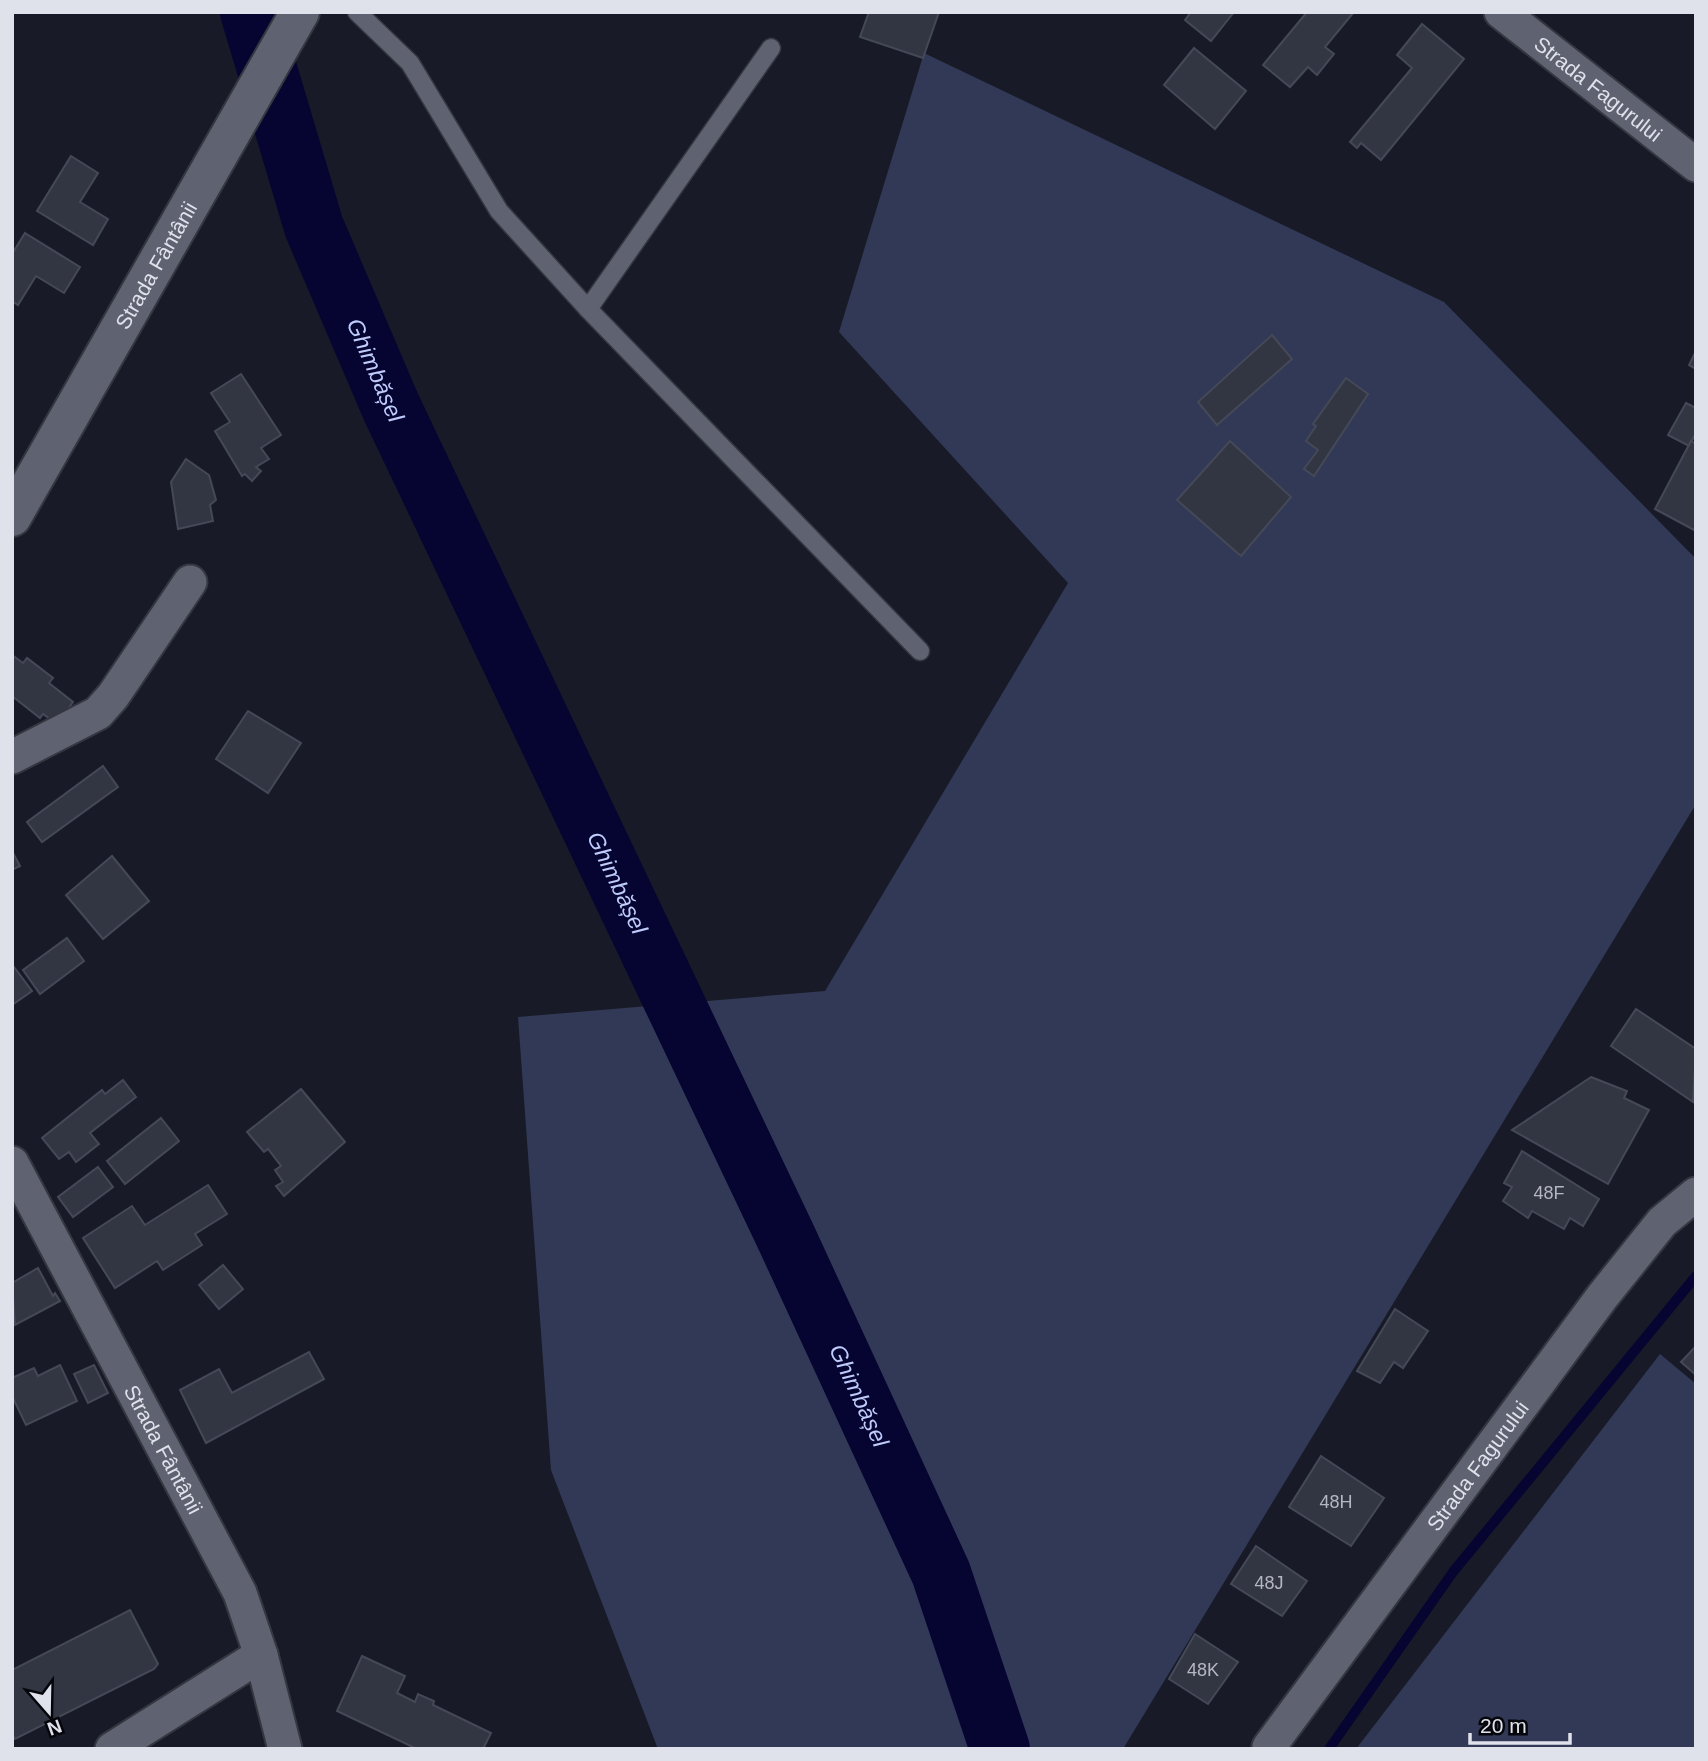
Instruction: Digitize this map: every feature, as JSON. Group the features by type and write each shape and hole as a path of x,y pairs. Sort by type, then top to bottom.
{"street":[{"name":"Strada Fântânii","path":"12,517 180,218 300,12"},
{"name":"Strada Fagurului","path":"1501,12 1696,165"},
{"path":"12,757 97,713 113,696 191,582"},
{"name":"Strada Fântânii","path":"12,1163 240,1593 261,1655 285,1749"},
{"name":"Strada Fagurului","path":"1269,1747 1602,1297 1662,1222 1696,1194"},
{"path":"112,1749 261,1655"}],"lane":[{"path":"357,12 410,62 499,211 588,309 920,651"},
{"path":"588,309 771,48"}],"shaded area":[{"path":"924,53 1444,302 1696,559 1696,804 1123,1749 658,1749 551,1470 518,1017 825,991 1068,583 839,332"},
{"path":"1660,1354 1696,1384 1696,1749 1356,1749"}],"building":[{"path":"869,12 939,12 923,58 860,37"},
{"path":"1191,12 1234,12 1211,41 1185,20"},
{"path":"1307,12 1354,12 1325,47 1334,54 1317,75 1308,67 1290,87 1263,65"},
{"path":"1422,24 1464,59 1381,160 1361,143 1357,148 1350,142 1412,68 1397,55"},
{"path":"1194,48 1246,91 1215,129 1164,85"},
{"path":"71,156 98,173 80,202 108,219 93,245 37,211"},
{"path":"25,233 80,267 64,293 36,276 18,305 12,301 12,254"},
{"path":"1272,335 1292,359 1217,425 1198,402"},
{"path":"1696,351 1696,369 1689,365"},
{"path":"241,374 281,435 261,448 269,459 256,467 261,471 252,481 245,474 242,476 215,431 230,422 211,393"},
{"path":"1346,378 1368,394 1314,476 1304,469 1318,450 1306,441 1316,426 1313,424"},
{"path":"1686,403 1696,408 1696,433 1689,446 1668,435"},
{"path":"1230,441 1291,497 1241,556 1177,500"},
{"path":"1691,441 1696,444 1696,531 1655,509"},
{"path":"186,459 209,475 216,500 210,505 213,521 178,529 171,482"},
{"path":"12,655 23,663 27,658 53,678 49,683 73,702 57,724 43,714 40,718 12,696"},
{"path":"248,711 301,743 268,793 216,759"},
{"path":"103,766 118,787 42,842 27,822"},
{"path":"12,851 20,866 12,870"},
{"path":"112,856 149,901 103,939 66,895"},
{"path":"67,938 84,961 40,994 23,970"},
{"path":"14,967 32,991 12,1005 12,968"},
{"path":"1636,1009 1696,1049 1693,1102 1611,1046"},
{"path":"1591,1077 1627,1091 1624,1098 1649,1110 1608,1184 1512,1130"},
{"path":"123,1080 136,1097 90,1133 99,1144 76,1162 69,1152 59,1159 42,1138 102,1090 105,1094"},
{"path":"301,1089 345,1142 284,1196 276,1186 283,1182 275,1170 281,1166 268,1149 264,1152 247,1132"},
{"path":"161,1118 179,1141 125,1184 107,1161"},
{"path":"1522,1151 1599,1199 1583,1226 1570,1218 1564,1229 1532,1211 1528,1218 1503,1201 1512,1187 1504,1183"},
{"path":"98,1167 113,1187 73,1217 58,1197"},
{"path":"208,1185 227,1214 195,1234 202,1245 163,1270 157,1261 115,1288 83,1238 132,1206 145,1225"},
{"path":"223,1265 243,1289 219,1309 199,1285"},
{"path":"38,1268 53,1296 55,1293 60,1301 15,1325 12,1283"},
{"path":"1395,1309 1428,1331 1403,1368 1394,1362 1380,1383 1357,1371"},
{"path":"1696,1346 1696,1375 1681,1362"},
{"path":"309,1352 324,1379 206,1443 180,1390 219,1369 232,1393"},
{"path":"60,1365 77,1401 26,1425 12,1396 12,1378 34,1368 38,1376"},
{"path":"94,1365 108,1393 88,1403 74,1374"},
{"path":"1321,1456 1384,1498 1351,1546 1289,1507"},
{"path":"1256,1546 1307,1581 1282,1616 1231,1584"},
{"path":"130,1610 158,1664 154,1669 15,1739 12,1733 12,1670"},
{"path":"1195,1634 1238,1662 1208,1704 1169,1679"},
{"path":"362,1656 405,1676 397,1693 415,1702 418,1694 434,1701 433,1705 491,1733 483,1749 417,1749 337,1711"}],"waterway":[{"name":"Ghimbășel","path":"250,12 314,227 391,407 785,1235 941,1573 1000,1749"},
{"path":"1329,1749 1453,1572 1696,1276"}]}
